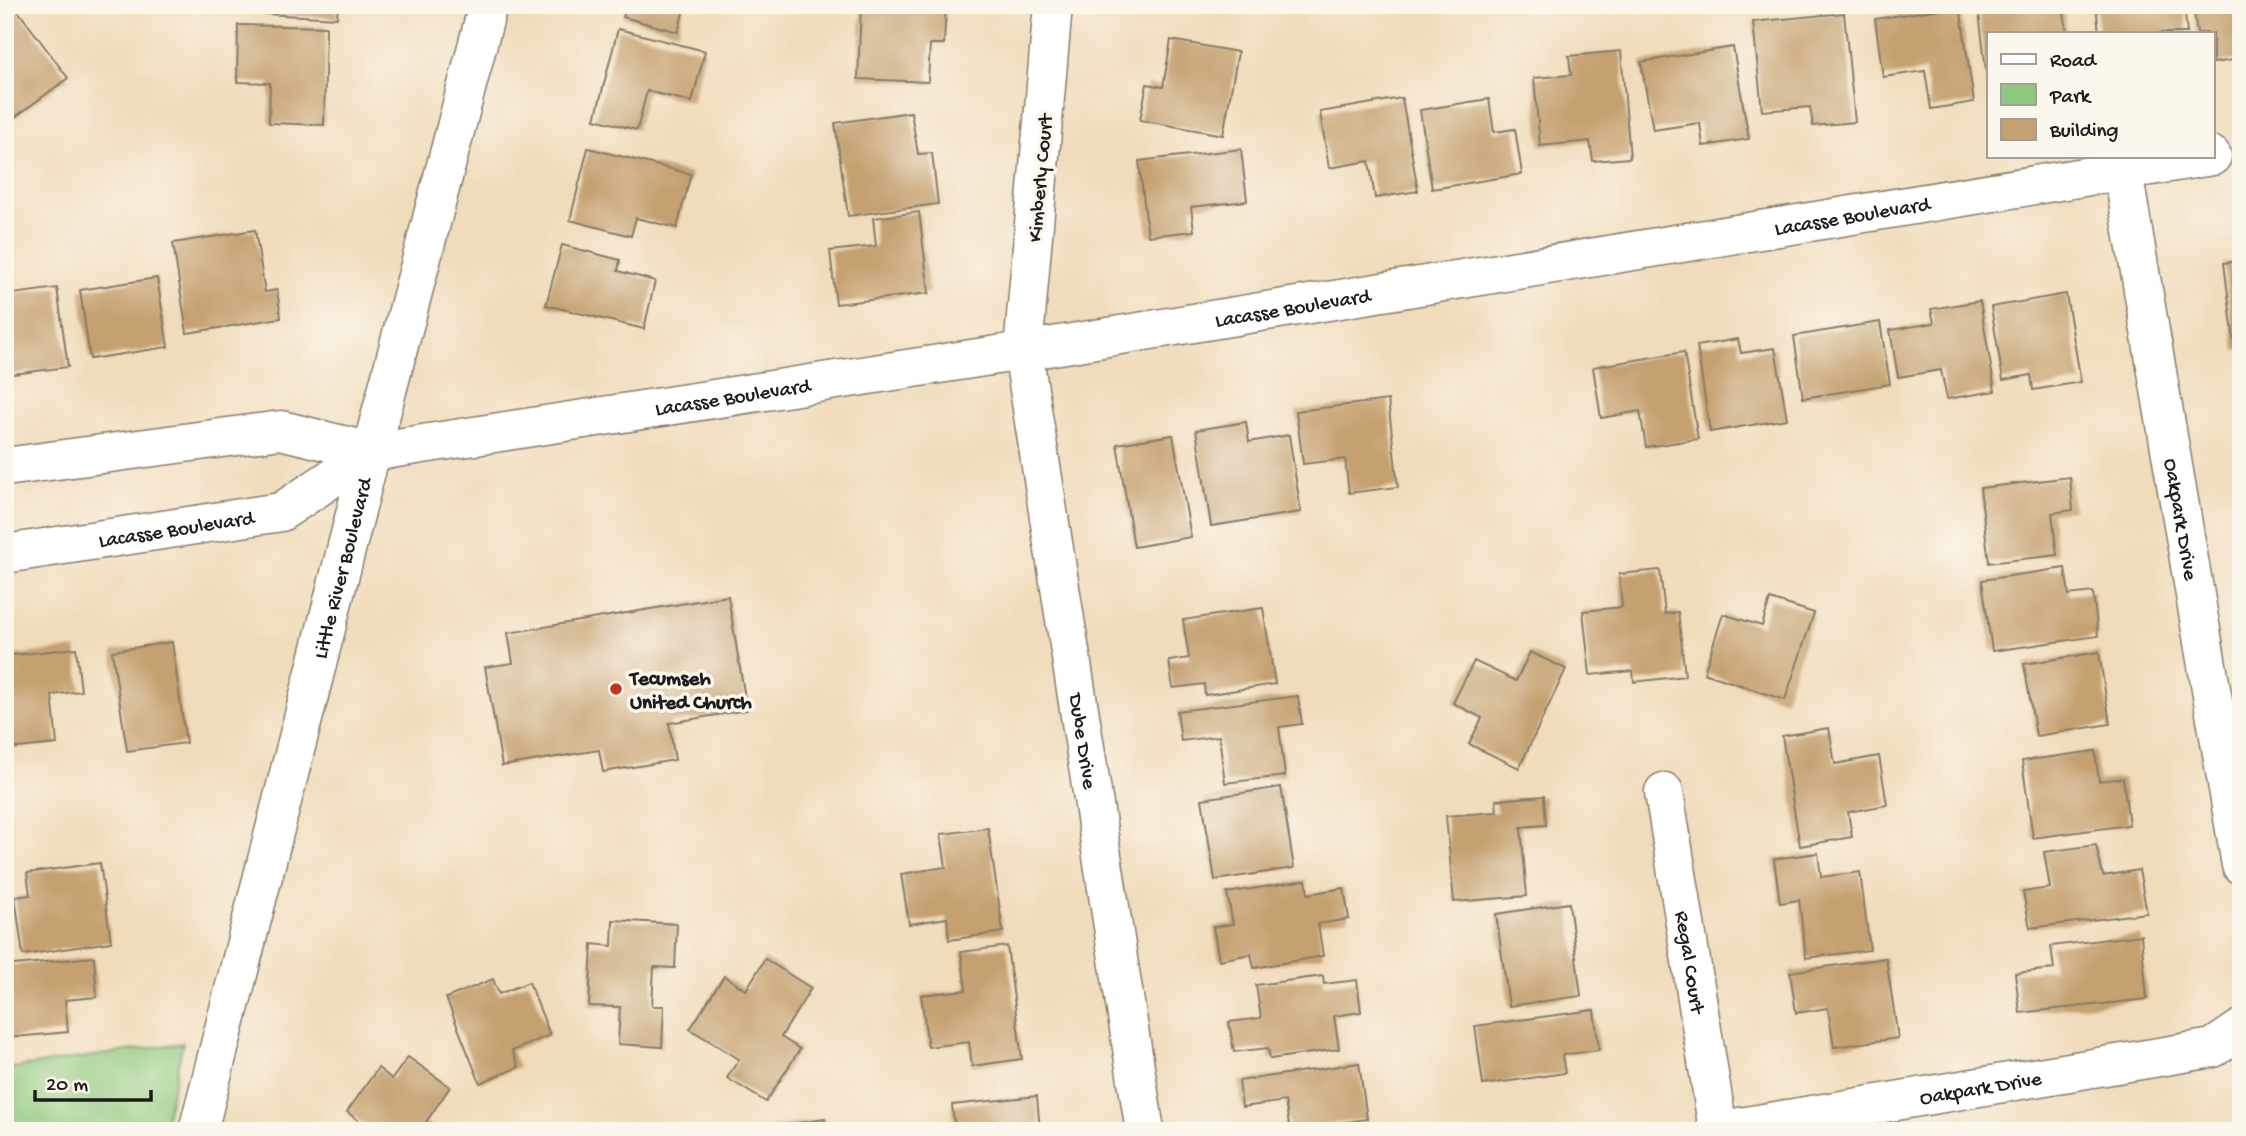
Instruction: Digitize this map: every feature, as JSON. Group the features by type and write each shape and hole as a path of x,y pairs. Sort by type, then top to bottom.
{"street":[{"name":"Little River Boulevard","path":"198,1131 488,5"},
{"name":"Kimberly Court","path":"1023,351 1053,5"},
{"name":"Lacasse Boulevard","path":"2214,156 2241,151"},
{"name":"Lacasse Boulevard","path":"5,467 281,430 371,452 1023,351 2201,158"},
{"name":"Oakpark Drive","path":"2123,172 2241,865"},
{"name":"Dube Drive","path":"1023,351 1145,1131"},
{"name":"Lacasse Boulevard","path":"5,554 281,512 371,452"},
{"name":"Regal Court","path":"1664,792 1717,1130"},
{"name":"Oakpark Drive","path":"1717,1130 2213,1048 2241,1029"}],"green space":[{"path":"183,1043 163,1131 5,1131 5,1069"}],"building":[{"path":"266,5 338,5 337,18 265,14"},
{"path":"627,5 685,5 678,32 623,17"},
{"path":"861,5 946,5 944,44 930,44 928,82 858,79"},
{"path":"1978,5 2007,5 2007,8 2063,5 2067,32 1987,32 1987,78"},
{"path":"2096,5 2184,5 2187,32 2099,32"},
{"path":"2193,5 2241,5 2241,59 2214,63 2214,32 2197,32"},
{"path":"1960,6 1974,102 1931,109 1925,71 1883,77 1875,19"},
{"path":"15,7 68,78 7,123 5,14"},
{"path":"1844,13 1855,122 1813,126 1810,107 1762,111 1753,22"},
{"path":"238,25 326,27 324,125 269,123 270,83 237,82"},
{"path":"618,29 705,51 692,102 647,91 637,130 595,119"},
{"path":"1171,40 1238,52 1223,135 1140,120 1147,84 1163,87"},
{"path":"1733,47 1749,139 1703,146 1700,123 1653,130 1641,62"},
{"path":"1621,51 1630,158 1593,161 1590,141 1540,146 1534,78 1571,75 1569,56"},
{"path":"1402,98 1418,191 1375,198 1369,161 1329,168 1320,112"},
{"path":"1489,99 1494,132 1515,129 1522,174 1432,189 1420,110"},
{"path":"911,112 918,154 932,153 938,204 848,216 835,123"},
{"path":"588,148 691,174 677,228 636,218 631,236 570,220"},
{"path":"1241,149 1247,201 1191,207 1194,231 1148,236 1139,161"},
{"path":"919,212 929,293 836,304 830,251 876,246 873,218"},
{"path":"255,230 265,292 277,290 281,318 187,333 173,243"},
{"path":"562,245 620,260 618,271 655,281 644,329 546,305"},
{"path":"2241,261 2241,349 2235,350 2224,263"},
{"path":"157,278 168,347 90,359 80,290"},
{"path":"57,288 68,367 5,375 5,295"},
{"path":"2066,294 2081,382 2033,390 2031,375 2003,380 1991,307"},
{"path":"1980,301 1995,391 1947,399 1941,370 1898,377 1890,330 1934,323 1931,309"},
{"path":"1880,322 1890,384 1803,398 1794,336"},
{"path":"1738,339 1741,353 1775,348 1787,419 1710,432 1697,346"},
{"path":"1684,352 1698,439 1646,447 1640,411 1601,418 1593,367"},
{"path":"1388,400 1398,487 1349,493 1345,459 1303,464 1296,411"},
{"path":"1246,422 1249,442 1289,435 1301,512 1211,526 1196,430"},
{"path":"1173,435 1191,537 1134,547 1117,444"},
{"path":"2070,477 2073,510 2052,513 2057,555 1989,563 1980,488"},
{"path":"2065,568 2069,595 2093,592 2098,636 1992,651 1982,580"},
{"path":"1660,570 1665,614 1678,612 1685,676 1634,682 1633,671 1590,675 1583,611 1622,607 1619,574"},
{"name":"Tecumseh United Church","path":"728,596 747,710 669,723 675,760 603,772 599,750 502,766 485,667 513,663 508,633"},
{"path":"1770,599 1814,613 1785,700 1704,673 1723,614 1762,626"},
{"path":"1263,608 1275,684 1205,695 1204,684 1173,688 1169,661 1189,658 1183,620"},
{"path":"172,642 186,743 127,751 112,651"},
{"path":"76,648 81,691 52,695 57,744 7,749 5,656"},
{"path":"1530,652 1566,669 1519,768 1469,744 1482,718 1453,703 1474,661 1516,681"},
{"path":"2099,652 2110,724 2036,736 2024,664"},
{"path":"1298,696 1302,724 1279,727 1285,776 1225,783 1219,736 1181,741 1177,711"},
{"path":"1829,728 1835,764 1879,756 1887,805 1848,812 1852,837 1800,846 1782,736"},
{"path":"2095,751 2099,781 2123,778 2129,825 2033,838 2022,761"},
{"path":"1281,787 1294,868 1215,880 1202,799"},
{"path":"1544,796 1546,825 1521,827 1527,896 1454,902 1446,816 1497,812 1496,800"},
{"path":"988,828 1003,932 949,940 947,918 909,924 901,874 946,867 941,834"},
{"path":"2096,845 2103,876 2139,870 2147,913 2030,928 2023,892 2050,888 2044,852"},
{"path":"1818,853 1821,877 1860,872 1870,950 1806,958 1799,900 1780,903 1774,859"},
{"path":"100,863 111,942 23,955 15,897 30,895 27,873"},
{"path":"1306,880 1308,894 1344,888 1349,919 1318,924 1323,956 1254,968 1251,954 1219,960 1213,927 1233,924 1227,893"},
{"path":"1569,903 1581,996 1509,1006 1496,914"},
{"path":"613,920 677,924 675,968 654,967 652,1006 664,1006 662,1047 618,1044 620,1007 589,1006 592,944 612,946"},
{"path":"2141,935 2147,999 2020,1013 2015,973 2054,969 2051,946"},
{"path":"1007,946 1022,1059 972,1066 969,1042 928,1047 921,995 966,990 961,952"},
{"path":"94,957 97,997 65,1000 68,1032 5,1038 5,966"},
{"path":"1886,958 1898,1038 1834,1047 1828,1008 1796,1013 1790,972"},
{"path":"765,959 811,988 781,1037 800,1049 766,1102 727,1078 739,1059 690,1029 724,976 746,990"},
{"path":"1323,976 1324,984 1357,980 1361,1012 1334,1016 1339,1049 1270,1059 1268,1048 1234,1052 1229,1022 1261,1018 1256,985"},
{"path":"493,979 499,994 529,982 550,1035 512,1051 519,1067 480,1083 446,998"},
{"path":"1594,1010 1599,1050 1562,1055 1565,1073 1483,1085 1475,1026"},
{"path":"408,1057 450,1087 426,1122 438,1131 373,1131 347,1112 378,1068 392,1079"},
{"path":"1359,1063 1367,1119 1290,1130 1285,1101 1242,1107 1239,1081"},
{"path":"1037,1096 1040,1131 955,1131 952,1105"},
{"path":"825,1119 827,1131 759,1131 759,1129"}],"place":[{"name":"Tecumseh United Church","path":"616,689"}]}
